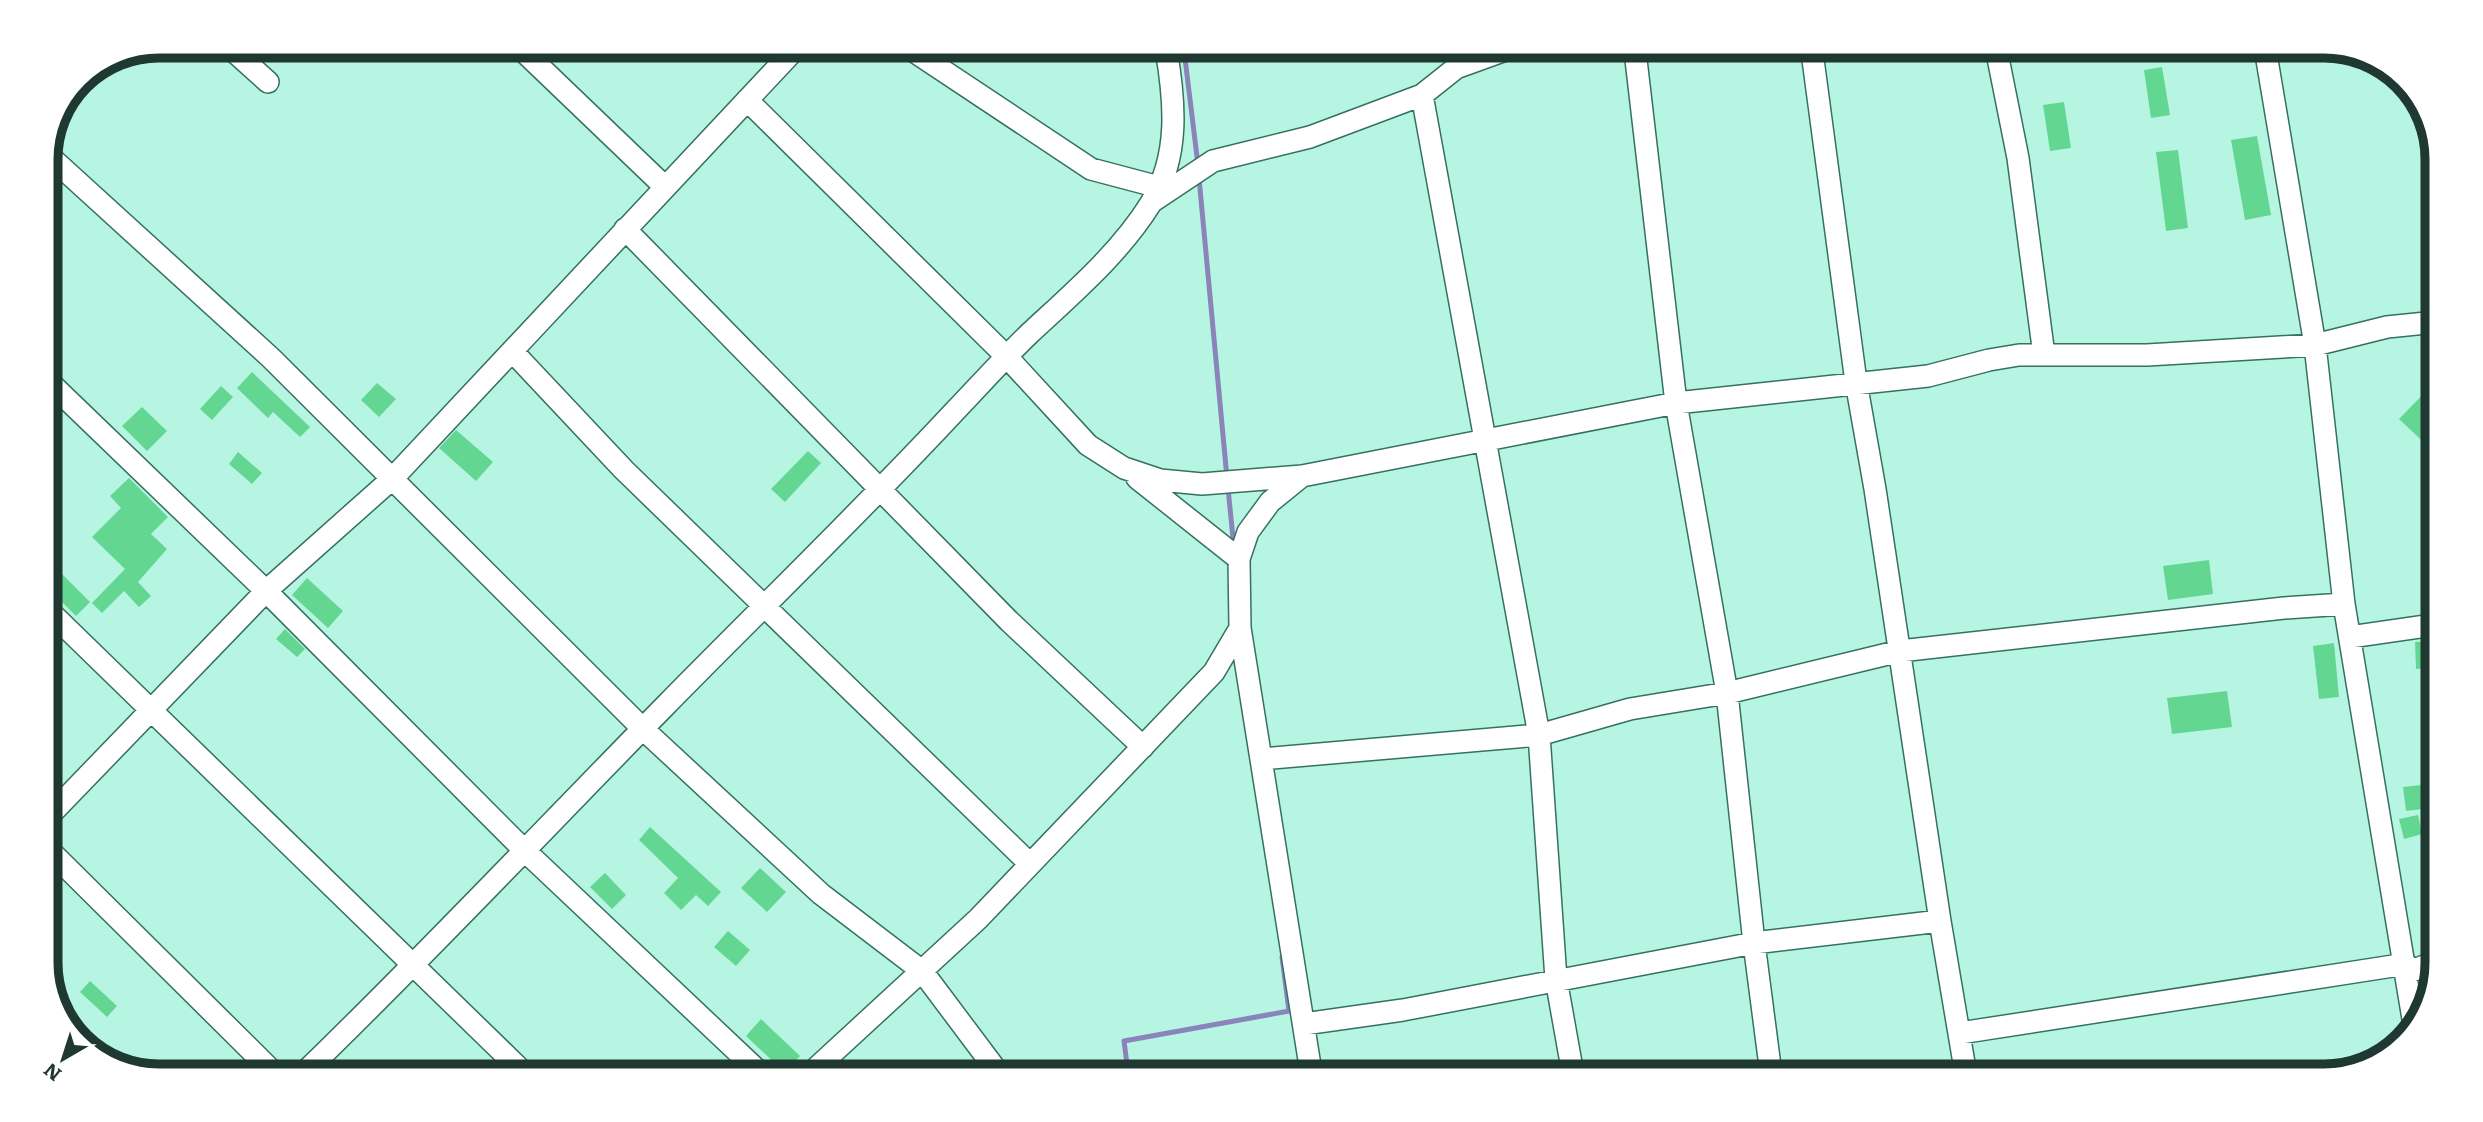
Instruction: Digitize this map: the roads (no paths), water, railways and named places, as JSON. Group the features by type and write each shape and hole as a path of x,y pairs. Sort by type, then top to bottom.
{"street":[{"path":"241,58 268,82"},
{"path":"530,58 664,186"},
{"path":"58,807 266,591 393,478 787,58"},
{"path":"924,58 1091,169 1155,195"},
{"path":"313,1064 413,967 763,606 880,492 1006,356 1102,265 1155,195 1172,145 1174,105 1167,58"},
{"path":"1155,195 1213,161 1310,137 1422,95 1456,68 1484,58"},
{"path":"1636,58 1676,403 1727,693 1770,1064"},
{"path":"1813,58 1856,382 1964,1064"},
{"path":"1998,58 2018,158 2044,355"},
{"path":"2267,58 2315,345 2344,604 2412,1013"},
{"path":"1422,95 1539,735 1556,979 1571,1064"},
{"path":"747,100 1006,356 1088,445 1124,468 1239,559"},
{"path":"58,164 271,358 643,729 821,894 922,971 993,1064"},
{"path":"625,229 880,492 1009,621 1143,747"},
{"path":"1124,468 1160,480 1202,484 1302,476 1676,403 1928,376 1990,360 2044,355 2147,355 2315,345 2387,327 2425,323"},
{"path":"512,351 624,470 1030,864"},
{"path":"58,391 266,591 524,850 751,1064"},
{"path":"1302,476 1270,502 1248,532 1239,559 1240,628 1310,1064"},
{"path":"1261,759 1539,735 1630,709 1727,693 1900,651 2284,608 2344,604"},
{"path":"58,620 515,1064"},
{"path":"2350,636 2425,626"},
{"path":"820,1064 922,971 1143,747 1214,672 1240,628"},
{"path":"58,859 265,1064"},
{"path":"1304,1024 1403,1010 1754,943 1940,921"},
{"path":"1960,1034 2425,965"}],"waterway":[{"path":"1185,58 1198,165"},
{"path":"1199,178 1227,478"},
{"path":"1228,488 1234,548"},
{"path":"1127,1064 1124,1041 1289,1011 1282,957"}]}
